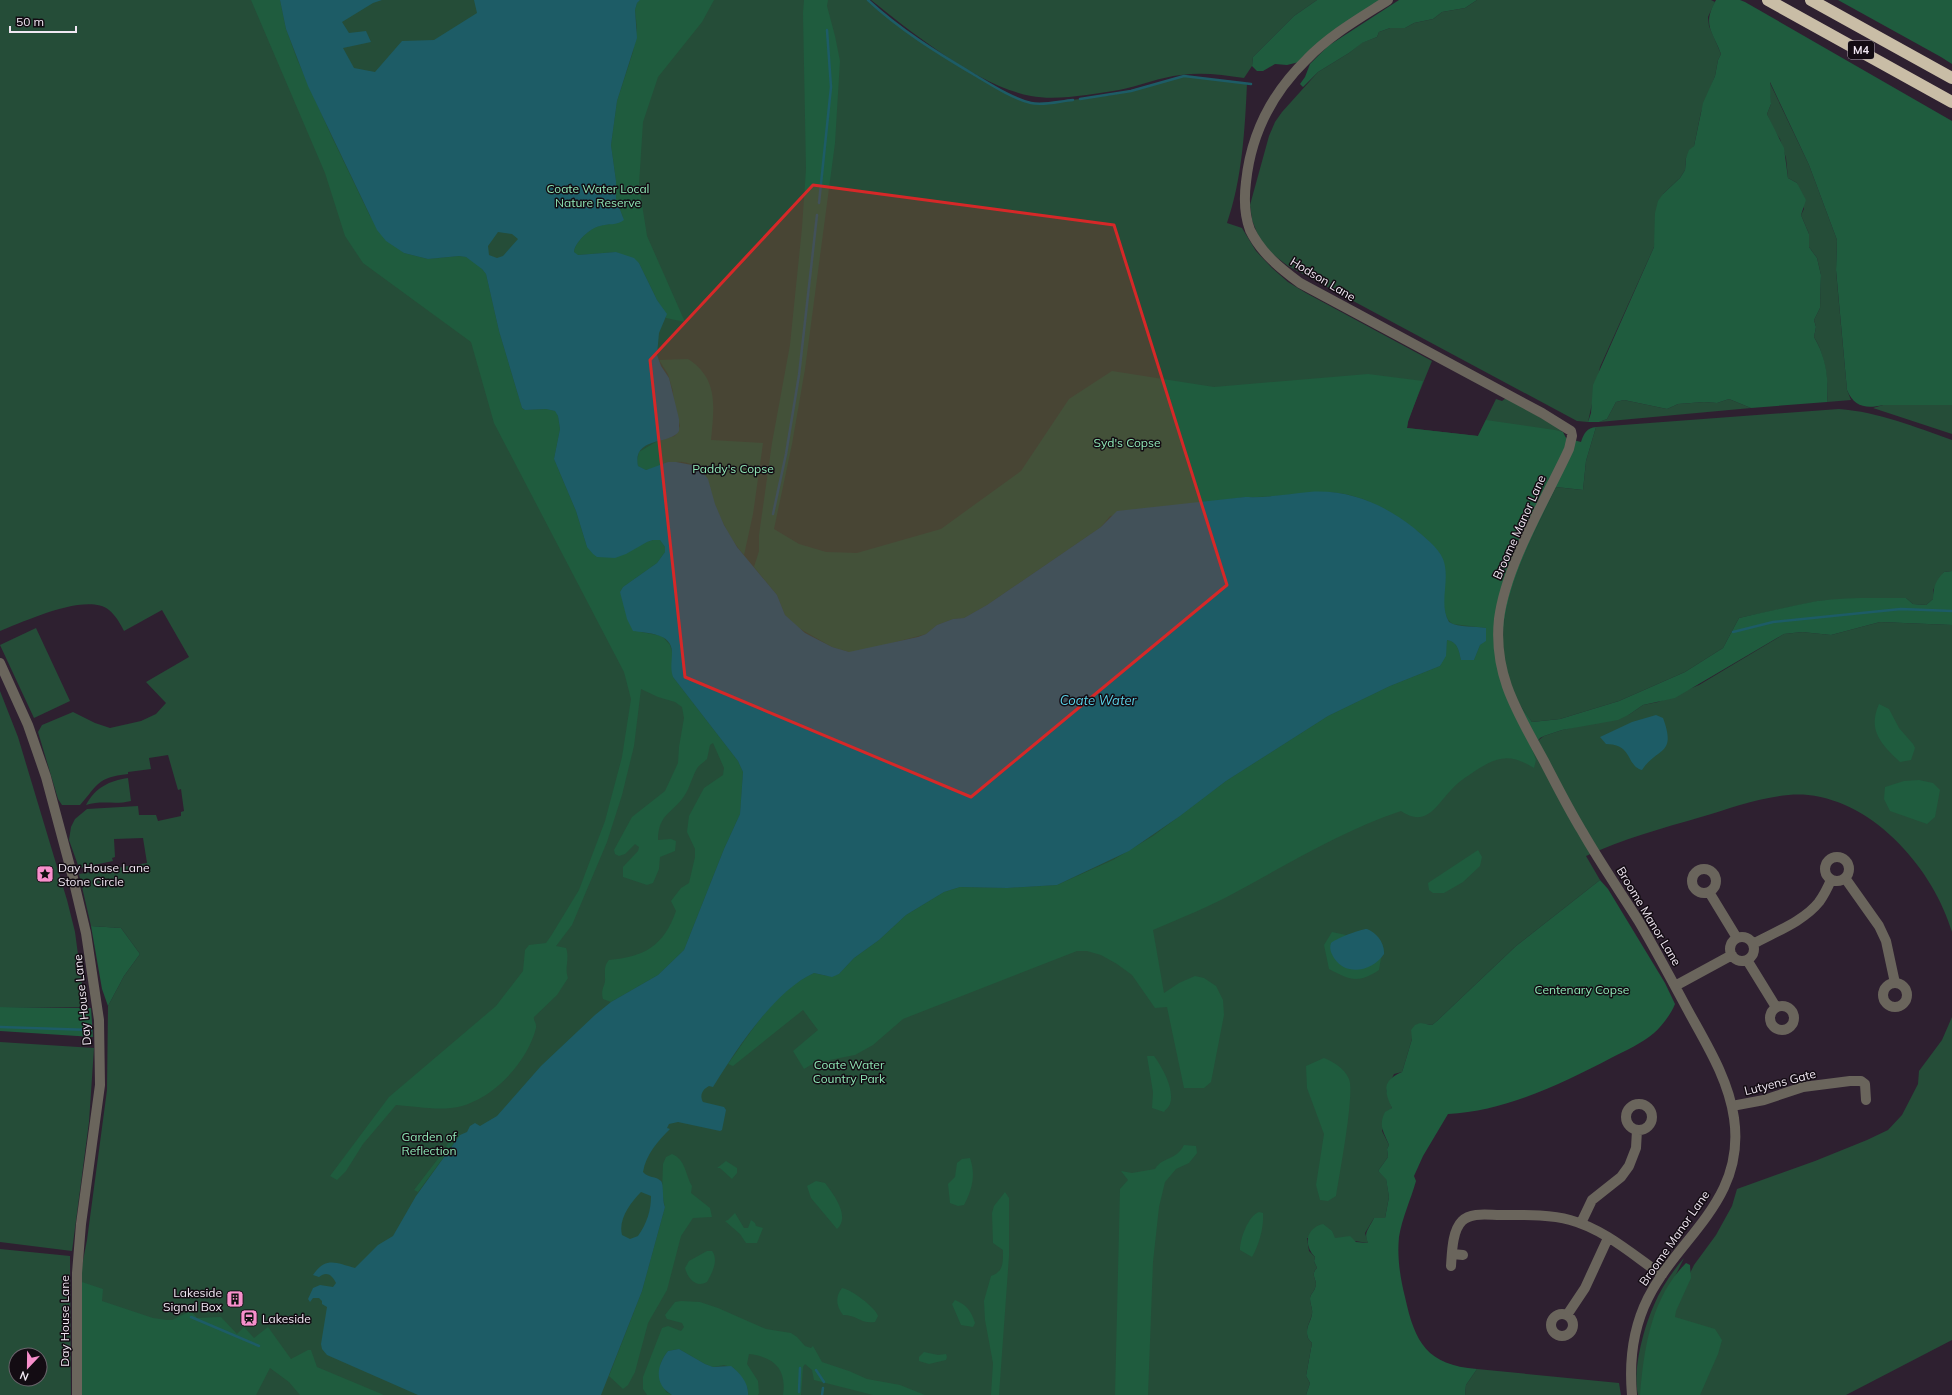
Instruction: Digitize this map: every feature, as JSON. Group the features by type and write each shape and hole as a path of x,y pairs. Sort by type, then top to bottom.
{"highway":[{"name":"M4","path":"1768,0 1856,47 1952,102"},
{"name":"M4","path":"1811,0 1952,78"}],"street":[{"name":"Hodson Lane","path":"1388,0 1322,45 1293,73 1273,100 1259,128 1248,166 1244,207 1250,229 1271,259 1300,282 1569,429 1572,436 1569,449"},
{"name":"Broome Manor Lane","path":"1569,449 1509,580 1500,616 1498,649 1500,664 1509,692 1518,712 1577,822 1638,920 1714,1059 1732,1106 1734,1121 1734,1147 1730,1172 1725,1186 1710,1214 1662,1275 1648,1297 1637,1328 1631,1362 1632,1395"},
{"name":"Day House Lane","path":"0,663 33,740 53,803 86,933 99,1020 100,1085 77,1267 77,1395"},
{"path":"1834,858 1844,860 1848,865 1848,872 1845,878 1838,881 1831,880 1826,875 1825,868 1828,861 1834,858"},
{"path":"1845,878 1879,926 1886,941 1895,983"},
{"path":"1753,944 1812,910 1824,894 1831,880"},
{"path":"1709,892 1737,938"},
{"path":"1732,955 1732,944 1737,938"},
{"path":"1732,955 1740,961 1747,960 1753,955 1753,944 1746,938 1737,938"},
{"path":"1675,986 1732,955"},
{"path":"1747,960 1776,1007"},
{"name":"Lutyens Gate","path":"1732,1106 1771,1098 1798,1088 1850,1081 1861,1081 1865,1084 1866,1100"},
{"path":"1581,1223 1592,1200 1621,1177 1629,1166 1636,1148 1637,1130"},
{"path":"1451,1266 1452,1254 1461,1222 1473,1216 1503,1215 1560,1218 1581,1223 1608,1238 1662,1275"},
{"path":"1567,1315 1585,1288 1608,1238"},
{"path":"1452,1254 1463,1255"}],"highlighted area":[{"path":"813,185 1114,225 1227,585 971,797 685,677 650,360"}],"green space":[{"path":"0,0 868,0 906,30 946,57 997,88 1022,100 1039,104 1112,95 1184,76 1247,83 1242,154 1236,189 1227,223 1242,228 1256,251 1288,282 1432,361 1408,420 1407,428 1478,436 1496,399 1502,401 1506,398 1560,429 1566,438 1509,576 1495,642 1532,748 1544,736 1562,730 1630,714 1643,705 1658,702 1699,685 1784,634 1802,632 1831,635 1880,622 1952,625 1952,932 1943,909 1931,886 1899,843 1879,825 1857,811 1833,800 1808,795 1795,795 1754,801 1643,834 1586,856 1600,880 1516,946 1436,1022 1432,1025 1426,1024 1412,1039 1402,1072 1394,1074 1386,1090 1392,1108 1389,1111 1382,1131 1389,1145 1387,1149 1388,1157 1378,1171 1386,1178 1389,1197 1385,1218 1374,1218 1365,1233 1368,1243 1335,1238 1307,1238 1309,1251 1315,1257 1314,1261 1317,1268 1314,1273 1316,1285 1310,1297 1312,1314 1307,1329 1308,1337 1312,1343 1306,1376 1310,1383 1306,1395 81,1395 79,1281 87,1240 107,1090 108,1006 124,976 140,954 121,928 91,926 79,874 147,863 143,838 114,839 115,857 112,858 113,861 79,868 69,840 71,827 75,819 87,809 138,806 139,815 156,815 158,821 181,816 181,812 184,811 181,789 178,790 168,755 149,758 151,769 128,772 128,774 104,780 95,787 80,805 62,805 58,799 38,732 42,725 73,712 95,723 110,728 141,721 156,714 166,703 146,682 189,657 162,610 124,631 118,620 109,610 99,605 86,604 55,610 0,631"},
{"path":"251,0 280,0 286,29 297,59 330,133 370,216 404,253 428,259 459,256 466,257 478,264 486,274 499,331 522,408 525,410 546,409 556,411 558,416 560,429 554,459 576,511 587,547 660,540 665,547 665,552 657,563 623,587 620,592 641,632 662,636 670,645 672,652 673,677 738,761 743,772 740,814 724,849 684,950 658,975 611,1002 603,999 602,992 605,981 605,968 609,960 633,956 651,948 659,941 671,923 676,911 671,901 681,888 689,883 695,857 695,849 687,832 689,816 704,788 723,775 724,768 713,743 710,745 707,759 696,770 682,800 664,818 661,824 658,840 671,839 676,841 675,851 660,857 659,869 653,883 647,885 623,877 623,867 638,851 639,847 635,844 625,854 619,856 615,854 614,850 632,817 665,791 678,763 684,718 682,707 675,702 658,697 641,689 634,746 622,795 607,842 572,925 556,946 566,948 568,978 557,995 534,1017 536,1028 524,1055 504,1080 479,1099 465,1105 437,1109 396,1105 363,1144 346,1171 337,1180 330,1176 389,1097 496,1006 523,971 525,950 529,945 546,943 551,936 579,890 605,821 622,757 631,699 624,672 494,423 471,342 363,263 345,236 325,173"},
{"path":"640,0 714,0 702,22 658,77 643,122 639,185 647,236 685,322 666,318 666,314 657,300 639,263 616,252 577,255 574,252 580,240 595,227 618,223 623,217 616,199 616,181 611,145 617,101 633,52 637,28 635,10 637,3"},
{"name":"Syd's Copse","path":"804,0 828,0 827,6 840,61 835,143 805,369 792,444 774,529 799,544 826,552 857,553 941,529 1021,471 1069,399 1112,371 1214,387 1368,374 1423,381 1407,428 1478,436 1486,420 1555,430 1563,432 1566,438 1581,442 1583,436 1590,428 1596,427 1586,461 1583,490 1556,487 1529,545 1517,575 1508,604 1503,634 1505,664 1514,693 1532,722 1560,719 1619,701 1685,672 1723,648 1739,618 1817,601 1839,599 1906,598 1913,604 1926,605 1933,599 1934,587 1939,578 1944,572 1952,571 1952,625 1880,622 1831,635 1802,632 1784,634 1675,698 1643,705 1618,720 1562,730 1540,738 1532,749 1536,760 1534,768 1526,763 1511,758 1504,758 1491,762 1459,782 1430,813 1424,816 1410,816 1401,811 1359,827 1318,847 1217,902 1153,930 1164,993 1179,983 1195,976 1204,978 1216,986 1223,1000 1224,1015 1211,1082 1204,1088 1184,1088 1167,1007 1155,1008 1132,975 1101,955 1087,951 1077,951 903,1019 873,1045 855,1055 814,1063 804,1069 793,1051 818,1030 803,1010 733,1066 728,1064 765,1012 787,990 800,980 814,973 827,976 839,974 854,958 879,940 906,915 944,892 960,887 1007,888 1057,885 1113,860 1153,836 1226,781 1328,716 1390,686 1440,666 1446,649 1447,640 1456,645 1459,650 1461,660 1474,660 1480,645 1486,640 1486,628 1453,624 1448,620 1444,607 1444,566 1436,549 1427,540 1407,523 1385,509 1350,495 1324,492 1265,497 1245,497 1110,516 1101,527 987,605 964,618 953,619 937,625 926,634 857,652 849,652 832,647 797,627 785,615 777,595 754,567 759,551 759,535 772,443 790,345 802,228 806,169"},
{"path":"871,0 1317,0 1294,16 1253,57 1252,66 1244,78 1212,74 1189,74 1173,76 1119,90 1052,98 1031,96 1011,91 990,82 926,43"},
{"path":"1317,0 1380,0 1299,62 1287,65 1275,64 1263,71 1257,71 1252,66 1253,57 1294,16"},
{"path":"1399,0 1477,0 1465,8 1442,12 1433,19 1414,23 1405,28 1390,28 1379,32 1377,37 1362,43 1318,72 1303,87 1300,84 1305,77 1310,64 1328,46"},
{"path":"1477,0 1711,0 1715,2 1708,17 1709,26 1721,54 1718,60 1715,76 1701,112 1694,146 1686,158 1685,170 1680,178 1663,194 1654,247 1600,367 1588,422 1577,421 1288,266 1271,253 1259,238 1252,220 1250,205 1269,136 1275,122 1282,112 1318,72 1349,53 1361,43 1377,37 1379,32 1390,28 1405,28 1414,23 1433,19 1442,12 1465,8"},
{"path":"1716,0 1740,0 1745,2 1952,121 1952,405 1883,405 1871,407 1857,403 1850,396 1847,390 1836,270 1837,240 1809,165 1770,82 1771,104 1767,114 1784,148 1788,178 1797,183 1806,200 1801,215 1809,234 1809,247 1817,258 1821,275 1820,308 1814,320 1816,327 1814,337 1826,368 1828,385 1827,402 1751,408 1729,399 1717,403 1704,402 1678,404 1667,409 1624,400 1616,402 1607,419 1599,422 1588,422 1591,413 1593,385 1654,247 1655,213 1658,201 1663,194 1680,178 1685,170 1686,158 1689,150 1694,146 1703,103 1715,76 1718,60 1721,54 1709,22"},
{"path":"1838,0 1952,0 1952,64 1941,57"},
{"path":"1769,81 1809,165 1837,240 1836,271 1847,390 1851,400 1827,402 1827,377 1821,352 1814,337 1816,327 1814,320 1820,308 1821,275 1817,258 1809,247 1809,234 1801,215 1804,209 1797,183 1788,178 1786,158 1780,139 1767,114 1771,104"},
{"name":"Paddy's Copse","path":"688,359 705,375 710,385 713,405 711,440 763,443 753,514 744,555 724,525 701,470 693,465 680,462 674,462 646,470 638,466 637,461 639,452 659,440 675,436 680,426 668,374 659,360"},
{"path":"1729,399 1751,408 1599,422 1607,419 1616,402 1624,400 1667,409 1678,404 1704,402 1717,403"},
{"path":"1883,405 1952,405 1952,434 1873,408"},
{"path":"1839,409 1868,413 1883,417 1911,425 1952,440 1952,571 1944,572 1933,590 1933,599 1926,605 1913,604 1906,598 1819,601 1739,618 1723,648 1685,672 1619,701 1560,719 1532,722 1514,693 1505,664 1503,634 1508,604 1517,574 1556,487 1583,490 1586,461 1596,427"},
{"path":"36,628 70,701 34,718 0,645"},
{"path":"0,691 18,737 67,900 75,932 85,1007 0,1007"},
{"path":"1879,704 1889,709 1899,728 1913,744 1915,748 1911,760 1900,762 1887,750 1878,737 1875,722"},
{"path":"128,778 131,801 86,805 99,789 109,783"},
{"path":"1919,780 1933,783 1940,790 1935,817 1927,824 1890,811 1884,799 1885,787 1904,781"},
{"path":"1478,850 1482,857 1480,866 1463,882 1444,893 1433,893 1429,890 1428,883"},
{"name":"Centenary Copse","path":"1600,880 1608,889 1665,983 1675,1004 1669,1016 1654,1033 1628,1050 1553,1086 1532,1095 1491,1108 1448,1114 1423,1156 1414,1176 1416,1181 1402,1223 1398,1244 1400,1274 1403,1290 1413,1327 1426,1349 1435,1357 1446,1363 1460,1367 1477,1369 1466,1385 1465,1395 1306,1395 1310,1383 1306,1376 1312,1343 1308,1337 1307,1330 1312,1314 1310,1297 1316,1285 1314,1273 1317,1268 1314,1261 1315,1257 1309,1247 1308,1238 1313,1229 1323,1224 1332,1231 1335,1238 1350,1236 1356,1242 1368,1243 1366,1233 1374,1218 1385,1218 1389,1197 1386,1179 1378,1171 1388,1157 1387,1149 1389,1145 1384,1133 1382,1121 1385,1112 1392,1108 1387,1096 1386,1086 1391,1078 1402,1072 1412,1039 1411,1030 1415,1025 1420,1023 1432,1025 1516,946"},
{"path":"91,926 121,928 140,954 124,976 108,1006 102,989"},
{"path":"1332,932 1346,935 1368,934 1382,952 1379,970 1365,977 1354,979 1343,976 1329,969 1324,945"},
{"path":"0,1007 91,1008 93,1037 0,1031"},
{"path":"1952,1017 1952,1340 1846,1395 1671,1395 1669,1316 1694,1265 1716,1235 1732,1206 1737,1189 1815,1161 1888,1130 1902,1115 1918,1084 1919,1071 1942,1040"},
{"path":"0,1042 94,1048 89,1122 72,1251 0,1242"},
{"path":"1147,1056 1154,1056 1167,1078 1171,1092 1170,1104 1164,1112 1152,1108 1153,1092"},
{"path":"1324,1058 1344,1071 1349,1079 1350,1087 1348,1117 1336,1196 1328,1201 1320,1200 1316,1185 1324,1134 1307,1088 1306,1066"},
{"path":"455,1130 460,1135 418,1192 414,1190 444,1151"},
{"path":"1184,1145 1196,1146 1197,1153 1189,1163 1176,1169 1165,1182 1159,1207 1153,1262 1148,1395 1115,1395 1120,1189 1128,1180 1121,1171 1132,1173 1155,1169 1162,1162 1177,1154"},
{"path":"672,1154 680,1160 685,1168 692,1186 691,1193 710,1208 712,1217 693,1218 681,1236 667,1290 648,1323 635,1372 628,1385 623,1389 609,1376 642,1291 665,1207 662,1193 663,1164 666,1157"},
{"path":"970,1158 973,1170 971,1188 964,1205 958,1206 950,1203 948,1184 955,1177 957,1163 962,1159"},
{"path":"726,1161 737,1168 737,1173 732,1179 720,1168 717,1168"},
{"path":"816,1181 825,1183 839,1205 842,1218 841,1224 837,1229 811,1198 807,1186"},
{"path":"1005,1192 1009,1198 1009,1256 999,1395 991,1395 993,1363 985,1320 984,1301 991,1276 1001,1269 1003,1262 1003,1250 993,1243 992,1213 994,1206"},
{"path":"1259,1212 1263,1213 1262,1230 1252,1257 1240,1250 1240,1245 1245,1228 1251,1218"},
{"path":"735,1213 744,1228 748,1228 751,1220 756,1226 763,1228 757,1243 746,1243 740,1234 725,1221"},
{"path":"0,1249 70,1256 71,1395 0,1395"},
{"path":"707,1251 712,1251 715,1258 713,1271 707,1282 699,1284 690,1279 685,1268 689,1261"},
{"path":"1684,1258 1665,1297 1660,1395 1638,1395 1638,1362 1646,1325 1660,1292"},
{"path":"1686,1263 1690,1265 1691,1278 1676,1311 1675,1317 1715,1329 1722,1340 1718,1354 1700,1395 1640,1395 1644,1359 1651,1324 1665,1292 1674,1277"},
{"path":"79,1281 103,1289 102,1301 153,1318 172,1320 191,1311 197,1318 221,1317 237,1334 244,1327 254,1338 268,1327 291,1359 308,1350 311,1350 317,1367 384,1395 300,1395 289,1382 270,1368 256,1395 81,1395"},
{"path":"842,1288 857,1295 873,1308 878,1316 875,1322 866,1322 852,1316 843,1315 837,1302 838,1295"},
{"path":"955,1300 966,1306 972,1315 975,1323 973,1327 961,1325 952,1304"},
{"path":"675,1302 700,1302 718,1308 766,1329 791,1333 805,1346 811,1348 813,1346 822,1362 867,1379 900,1385 925,1395 873,1395 814,1380 812,1370 805,1364 803,1367 801,1395 783,1395 783,1378 781,1371 777,1366 772,1361 765,1358 749,1354 747,1364 758,1381 759,1393 758,1395 748,1395 748,1389 734,1368 724,1365 713,1367 679,1349 668,1351 661,1362 660,1367 666,1392 672,1395 647,1395 643,1389 643,1377 662,1328 668,1326 681,1331 684,1327 682,1323 667,1319 665,1315"},
{"path":"924,1352 938,1355 946,1354 947,1357 946,1360 929,1364 919,1361 919,1357"},
{"path":"1477,1369 1619,1383 1621,1395 1465,1395 1466,1385"}],"water":[{"name":"Coate Water","path":"280,0 382,0 373,3 342,22 349,33 366,31 371,42 343,48 354,68 375,72 402,41 434,40 477,13 474,0 640,0 637,3 635,10 637,38 617,101 611,145 616,181 616,199 624,220 618,223 596,227 580,240 574,252 578,255 616,252 634,258 639,263 657,300 667,314 659,333 657,355 661,366 669,378 679,419 679,431 675,435 668,438 646,445 638,456 638,466 646,470 668,462 676,462 697,466 708,479 715,504 724,525 737,547 777,595 785,615 805,633 832,647 849,652 918,637 926,634 937,625 953,619 964,618 987,605 1101,527 1117,511 1245,497 1309,492 1338,493 1365,500 1378,505 1414,528 1434,546 1443,559 1446,575 1444,599 1446,615 1449,622 1462,626 1486,628 1486,641 1480,645 1474,660 1461,660 1459,650 1456,645 1447,640 1446,656 1440,666 1390,686 1328,716 1226,781 1180,816 1129,851 1057,885 1007,888 960,887 944,892 906,915 879,940 854,958 839,974 832,977 814,973 785,993 757,1023 713,1087 709,1086 702,1092 701,1097 703,1102 724,1107 726,1110 722,1130 720,1131 678,1122 669,1124 667,1128 670,1129 657,1143 647,1159 643,1172 661,1181 665,1207 642,1291 601,1395 418,1395 327,1355 322,1349 321,1344 327,1307 322,1304 322,1301 319,1298 313,1298 310,1302 308,1299 313,1288 320,1285 333,1287 336,1283 333,1277 329,1274 324,1274 319,1277 313,1275 322,1265 332,1262 355,1268 378,1245 393,1236 416,1196 460,1135 467,1132 470,1126 475,1123 480,1126 497,1116 541,1066 595,1015 611,1002 658,975 684,950 724,849 740,814 743,772 738,761 673,677 671,668 672,652 668,641 658,635 633,631 627,619 620,592 623,587 657,563 665,552 665,547 660,540 653,540 615,558 597,557 587,547 576,511 554,459 560,429 558,416 555,411 546,409 525,410 522,408 499,331 486,274 482,269 466,257 459,256 428,259 404,253 386,241 377,230 308,86 286,29","holes":["498,232 512,234 518,239 503,256 497,258 489,255 488,246","641,1192 651,1196 649,1212 646,1222 638,1236 630,1239 622,1235 621,1229 623,1218 629,1206"]},
{"path":"1656,715 1663,718 1668,739 1663,750 1642,770 1633,764 1625,751 1615,745 1606,744 1600,737 1632,722"},
{"path":"1367,929 1379,938 1383,946 1384,954 1379,960 1367,968 1359,970 1345,968 1339,964 1331,953 1331,943 1348,934"},
{"path":"679,1349 713,1367 731,1366 738,1372 745,1382 748,1395 672,1395 666,1391 660,1381 659,1369 668,1351"}],"waterway":[{"path":"868,0 892,21 918,40 959,66 1008,94 1023,101 1036,104 1073,100"},
{"path":"819,203 831,87 827,30"},
{"path":"1080,99 1131,91 1184,76 1251,84"},
{"path":"773,514 786,454 799,375 817,215"},
{"path":"1733,632 1773,622 1901,609 1952,611"},
{"path":"0,1027 91,1030"},
{"path":"191,1317 259,1346"},
{"path":"799,1392 800,1368"},
{"path":"816,1370 824,1382"},
{"path":"822,1395 823,1388"}],"place":[{"name":"Day House Lane Stone Circle","path":"45,874"},
{"name":"Lakeside Signal Box","path":"235,1299"},
{"name":"Lakeside","path":"249,1318"}],"park label":[{"name":"Coate Water Local Nature Reserve","path":"598,195"},
{"name":"Coate Water Country Park","path":"849,1071"},
{"name":"Garden of Reflection","path":"429,1143"}]}
